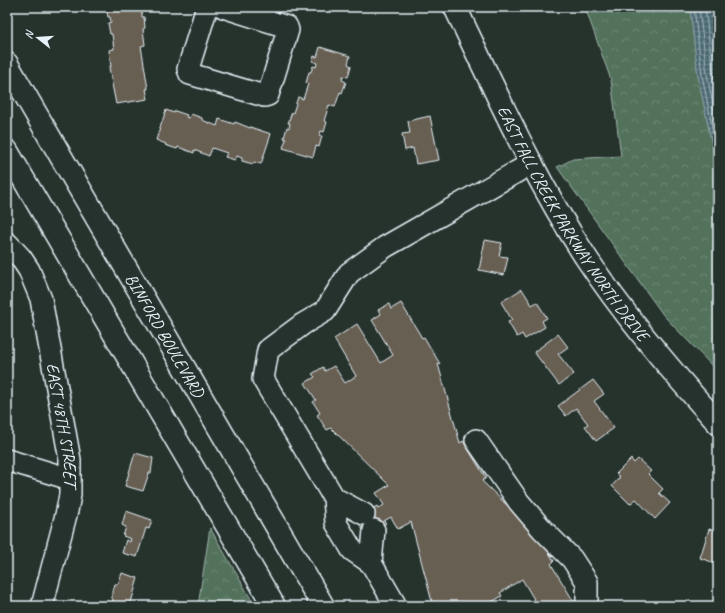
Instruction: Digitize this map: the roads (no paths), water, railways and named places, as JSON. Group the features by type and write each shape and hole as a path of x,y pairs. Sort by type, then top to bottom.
{"main road":[{"name":"EAST FALL CREEK PARKWAY NORTH DRIVE","path":"455,7 532,163 561,216 588,260 668,366 718,423"},
{"name":"BINFORD BOULEVARD","path":"7,64 323,606"},
{"path":"7,151 274,606"}],"street":[{"path":"207,7 188,72 190,74 264,96 268,95 288,30 287,27 224,7"},
{"path":"371,563 369,522 334,498 263,379 268,350 303,324 325,311 349,273 385,247 532,163"},
{"name":"EAST 48TH STREET","path":"10,246 29,270 41,299 70,460 70,495 65,522 42,606"},
{"path":"476,440 519,502 542,529 572,560 588,582 587,606"},
{"path":"7,460 70,479"},
{"path":"334,498 336,522 352,550 371,563 396,606"}],"water":[{"path":"690,7 718,7 718,174 698,76"}]}
